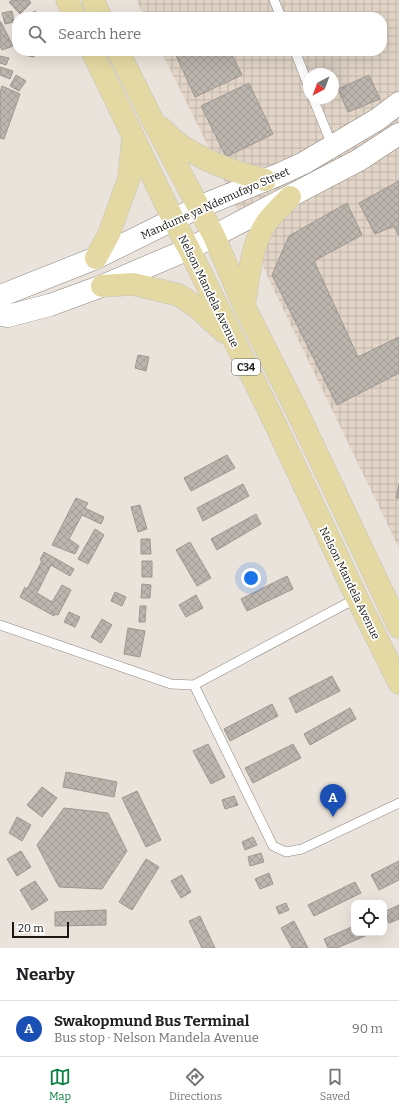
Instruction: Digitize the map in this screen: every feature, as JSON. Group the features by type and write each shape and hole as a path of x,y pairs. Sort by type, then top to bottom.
{"main road":[{"path":"67,0 73,12"},
{"name":"Nelson Mandela Avenue","path":"94,56 173,219 271,415 357,598 399,683"},
{"name":"C34","path":"120,56 152,121 214,236 244,306 295,407 399,628"},
{"path":"152,121 184,148 242,174 265,180"},
{"path":"96,258 109,234 129,178 133,136"},
{"path":"244,306 251,265 258,238 266,224 290,197"},
{"path":"102,286 133,284 179,295 199,308 233,339"}],"street":[{"name":"Mandume ya Ndemufayo Street","path":"0,296 96,258 173,219 304,163 378,119 399,103"},
{"path":"0,315 8,316 50,305 102,286 189,249 359,160 399,134"}],"lane":[{"path":"274,0 279,12"},
{"path":"297,56 303,72"},
{"path":"316,104 332,145"},
{"path":"0,625 172,684 194,685 357,598"},
{"path":"194,685 273,846 286,852 302,849 399,803"}],"shaded area":[{"path":"136,0 399,0 399,548 272,286 213,156 163,56 387,56 387,12 142,12"}],"building":[{"path":"12,0 29,0 31,3 22,12 18,12 9,2"},
{"path":"12,11 12,22 5,24 2,13"},
{"path":"1,22 12,46 2,50 0,46"},
{"path":"0,56 9,58 6,65 0,63"},
{"path":"176,56 232,56 242,75 195,97"},
{"path":"0,67 13,71 10,79 0,75"},
{"path":"16,75 26,81 19,91 10,86"},
{"path":"369,75 380,99 348,112 339,89"},
{"path":"249,83 273,134 226,157 201,106"},
{"path":"2,86 20,94 4,139 0,138 0,92"},
{"path":"399,181 399,236 394,226 375,234 359,203"},
{"path":"347,203 362,235 314,261 358,357 399,337 399,373 337,405 272,275 289,236"},
{"path":"138,355 149,357 146,371 135,368"},
{"path":"227,455 235,468 191,491 184,478"},
{"path":"243,484 249,496 203,521 197,508"},
{"path":"399,484 399,498 396,498"},
{"path":"76,498 88,503 85,508 104,517 101,524 82,515 69,539 79,546 75,554 52,545"},
{"path":"140,505 147,529 138,532 131,507"},
{"path":"256,514 261,524 217,550 211,539"},
{"path":"95,529 104,535 88,564 78,559"},
{"path":"141,539 150,539 151,554 141,554"},
{"path":"190,542 211,578 197,586 176,550"},
{"path":"44,552 74,569 70,576 51,565 37,593 52,602 62,585 71,590 58,615 55,614 54,616 20,597 25,587 27,589 42,561 40,560"},
{"path":"142,561 152,561 152,577 142,577"},
{"path":"287,576 293,589 247,611 241,599"},
{"path":"142,584 151,585 150,598 141,598"},
{"path":"115,592 126,597 122,606 111,601"},
{"path":"196,595 203,608 186,617 179,605"},
{"path":"140,606 146,606 145,622 139,622"},
{"path":"69,612 80,617 75,627 64,622"},
{"path":"102,619 112,625 101,643 91,637"},
{"path":"128,628 145,631 140,657 124,654"},
{"path":"332,676 340,691 296,713 289,698"},
{"path":"272,704 278,716 230,741 224,729"},
{"path":"350,708 356,719 310,745 304,734"},
{"path":"208,744 225,777 211,784 193,751"},
{"path":"293,744 301,758 253,783 245,768"},
{"path":"66,772 117,782 114,797 63,787"},
{"path":"42,787 57,798 42,817 27,805"},
{"path":"137,791 161,840 146,847 122,798"},
{"path":"234,796 238,805 225,809 222,800"},
{"path":"64,808 108,813 127,851 102,889 59,887 37,845"},
{"path":"17,817 31,825 22,841 9,833"},
{"path":"253,837 257,845 245,850 242,842"},
{"path":"21,851 31,867 17,876 7,859"},
{"path":"261,853 264,862 250,866 248,857"},
{"path":"146,859 159,867 132,910 119,902"},
{"path":"399,861 399,880 379,890 371,875"},
{"path":"269,873 273,884 260,889 255,879"},
{"path":"182,875 191,892 181,898 171,881"},
{"path":"35,881 48,900 32,910 20,890"},
{"path":"355,882 361,893 314,916 308,905"},
{"path":"286,903 289,910 279,914 276,907"},
{"path":"399,905 399,919 389,923 387,919 387,911"},
{"path":"106,910 106,925 55,926 55,912"},
{"path":"200,916 215,948 202,948 189,921"},
{"path":"294,921 308,948 292,948 281,928"},
{"path":"351,927 351,936 365,936 337,948 328,948 324,939"}],"place":[{"name":"Swakopmund Bus Terminal","path":"333,817"}]}
